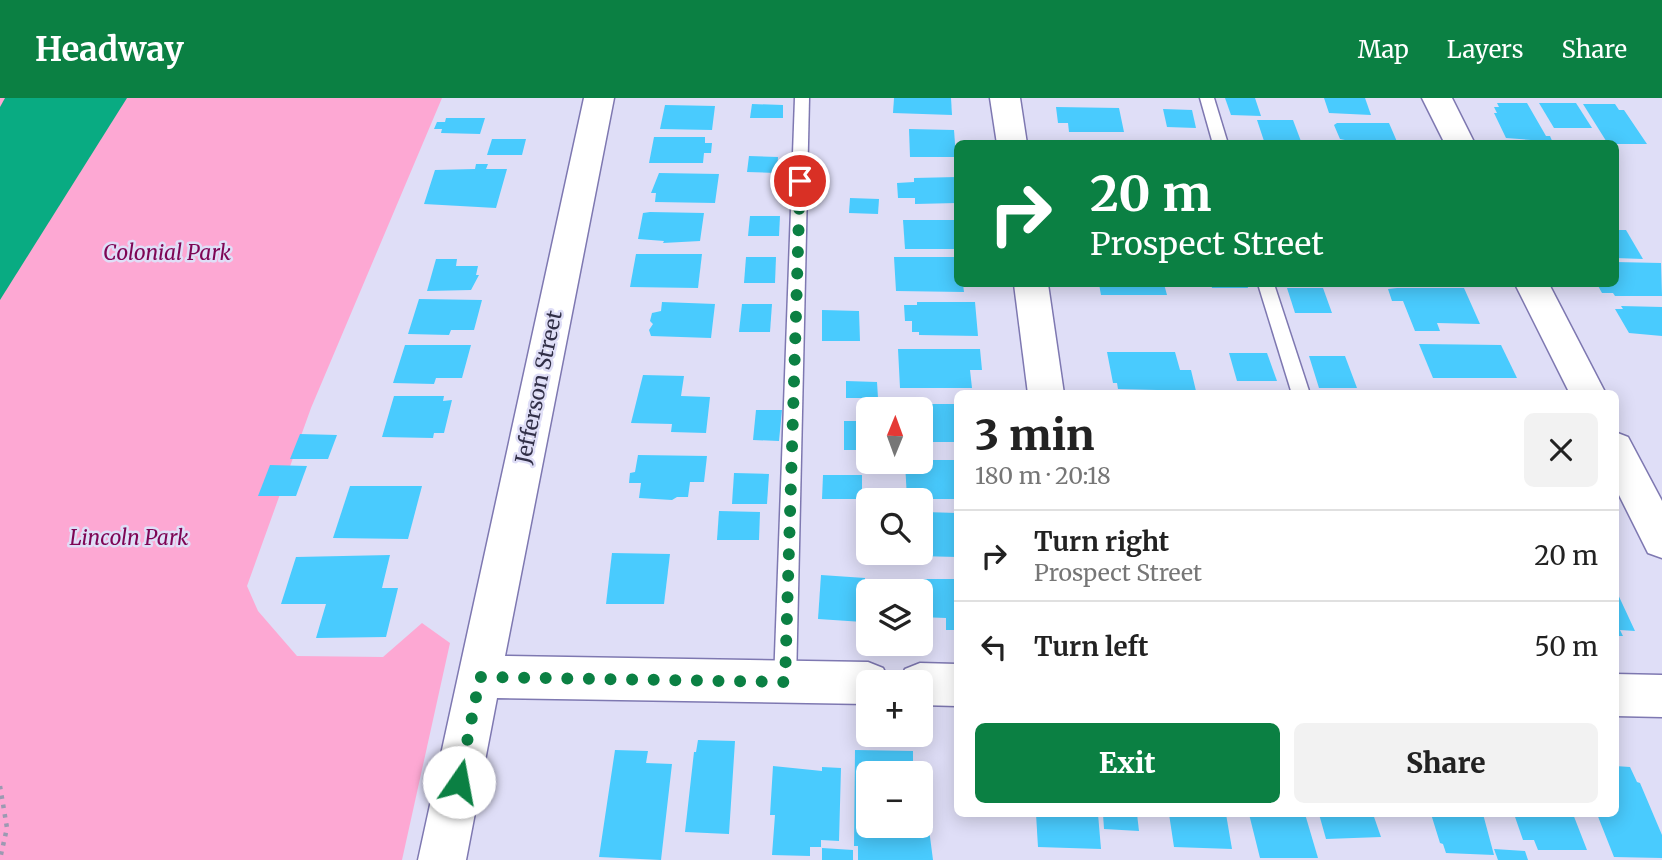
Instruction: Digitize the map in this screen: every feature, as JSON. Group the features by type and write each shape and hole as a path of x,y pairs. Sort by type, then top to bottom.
{"street":[{"name":"Jefferson Street","path":"442,860 599,98"},
{"path":"1005,98 1011,140"},
{"path":"1437,98 1458,140"},
{"path":"1031,287 1045,390"},
{"path":"1534,287 1586,390"},
{"path":"1619,456 1662,540"},
{"path":"480,677 856,683"},
{"path":"933,684 954,685"},
{"path":"1619,695 1662,696"}],"lane":[{"path":"785,682 802,98"},
{"path":"1207,98 1220,140"},
{"path":"1267,287 1300,390"}],"path":[{"path":"0,786 7,828 0,859"}],"green space":[{"path":"0,98 442,98 311,408 247,586 258,611 297,656 383,657 422,623 450,643 402,860 0,860"}],"shaded area":[{"path":"5,98 127,98 0,300 0,107"}],"building":[{"path":"894,98 951,98 952,115 893,113"},
{"path":"1225,98 1255,98 1261,116 1231,115"},
{"path":"1324,98 1365,98 1371,115 1329,113"},
{"path":"1497,103 1527,103 1546,136 1550,136 1552,140 1506,138 1494,113 1497,113 1494,107 1499,107"},
{"path":"1539,103 1576,103 1592,128 1554,128"},
{"path":"752,104 783,105 783,118 750,118"},
{"path":"1583,104 1615,104 1619,110 1624,110 1647,144 1619,144 1619,140 1606,140"},
{"path":"665,105 715,106 712,130 660,129"},
{"path":"1056,107 1119,108 1124,132 1069,132 1068,123 1058,123"},
{"path":"1163,109 1192,110 1196,128 1167,127"},
{"path":"446,118 485,118 480,134 441,133 442,129 434,129 437,122 445,122"},
{"path":"1257,120 1293,120 1300,140 1264,140"},
{"path":"1389,123 1396,140 1340,139 1334,125"},
{"path":"909,129 954,130 954,157 910,157"},
{"path":"654,137 705,137 705,143 712,143 711,153 704,153 703,163 649,163"},
{"path":"492,139 526,139 522,155 487,155"},
{"path":"749,156 778,157 777,173 747,172"},
{"path":"476,164 488,164 486,169 507,169 496,208 424,204 435,170 475,169"},
{"path":"659,173 719,174 715,203 655,202 656,193 651,193"},
{"path":"954,177 954,203 915,204 915,198 898,198 897,183 914,182 914,178"},
{"path":"850,198 879,199 878,214 849,213"},
{"path":"643,213 704,213 700,241 663,243 664,241 638,239"},
{"path":"750,216 780,216 779,236 748,236"},
{"path":"903,220 954,220 954,249 905,249"},
{"path":"1619,230 1626,230 1643,259 1619,258"},
{"path":"636,254 702,254 698,288 630,287"},
{"path":"746,257 776,257 775,283 744,283"},
{"path":"894,257 954,257 954,287 963,287 964,292 896,291"},
{"path":"436,259 457,259 456,266 478,266 476,275 479,275 471,290 427,291"},
{"path":"1619,262 1661,263 1662,296 1615,296 1613,293 1602,293 1599,287 1619,287"},
{"path":"1100,287 1165,287 1167,295 1101,295"},
{"path":"1212,287 1248,288 1212,288"},
{"path":"1287,288 1323,288 1332,313 1295,313"},
{"path":"1464,288 1480,324 1437,323 1440,331 1415,331 1403,301 1392,301 1388,289"},
{"path":"419,299 482,300 474,330 451,330 449,335 408,334"},
{"path":"662,302 715,304 711,338 651,336 649,330 653,324 650,321 652,313 661,311"},
{"path":"917,302 975,302 978,336 919,335 919,332 912,332 912,321 905,321 904,305 917,305"},
{"path":"742,304 772,304 770,332 739,332"},
{"path":"1621,306 1662,307 1662,336 1629,333 1615,309 1623,309"},
{"path":"822,310 859,311 860,341 822,341"},
{"path":"1419,344 1501,345 1517,378 1433,378"},
{"path":"405,345 471,345 462,378 436,378 434,384 393,383"},
{"path":"898,349 980,349 982,370 970,370 972,388 900,388"},
{"path":"1107,352 1175,352 1180,370 1191,370 1196,390 1118,389 1117,383 1113,383"},
{"path":"1229,353 1267,353 1277,381 1237,381"},
{"path":"1309,356 1345,356 1357,388 1319,388"},
{"path":"643,375 684,376 681,396 710,397 706,433 671,432 672,424 631,423"},
{"path":"846,381 877,382 878,397 846,398"},
{"path":"394,396 444,396 443,401 452,400 444,433 434,433 433,438 382,437"},
{"path":"933,404 954,404 954,442 933,442"},
{"path":"756,410 782,410 779,441 753,440"},
{"path":"844,421 856,421 856,450 844,450"},
{"path":"300,434 337,435 328,459 290,459"},
{"path":"638,455 707,456 704,482 690,482 688,497 672,500 639,498 641,483 629,483 630,473 635,472"},
{"path":"933,460 954,460 954,499 933,499 933,488 906,488 906,474 933,474"},
{"path":"270,465 307,466 296,496 258,496"},
{"path":"734,473 769,474 767,504 732,504"},
{"path":"823,475 862,475 862,488 856,488 856,499 822,499"},
{"path":"350,486 422,486 408,539 333,538"},
{"path":"719,511 760,512 759,540 717,540"},
{"path":"933,512 954,513 954,557 933,556"},
{"path":"612,553 670,554 664,604 606,604"},
{"path":"390,555 382,588 398,588 386,637 316,638 326,604 281,604 296,557"},
{"path":"821,575 865,578 856,579 856,622 818,619"},
{"path":"933,579 954,579 954,630 946,630 946,618 933,618"},
{"path":"1619,597 1635,631 1620,630 1623,636 1619,636"},
{"path":"698,740 735,741 729,834 685,832 694,752"},
{"path":"615,750 648,751 646,763 672,764 661,860 599,857"},
{"path":"855,750 913,751 913,761 856,761 856,838 930,838 933,860 858,860 858,846 854,846"},
{"path":"773,766 822,771 822,767 841,768 839,841 821,840 821,847 810,847 810,856 772,855 775,815 770,815"},
{"path":"1619,766 1630,767 1640,783 1662,835 1662,858 1614,857 1598,817 1619,817"},
{"path":"1036,817 1098,817 1101,849 1038,847"},
{"path":"1103,817 1137,817 1139,831 1104,829"},
{"path":"1169,817 1227,817 1232,849 1174,847"},
{"path":"1250,817 1306,817 1318,858 1260,858"},
{"path":"1320,817 1374,817 1381,837 1326,839"},
{"path":"1432,817 1484,817 1494,855 1446,853"},
{"path":"1515,817 1574,817 1587,850 1538,850 1534,840 1523,840"},
{"path":"822,848 853,850 853,860 822,860"},
{"path":"1494,849 1525,851 1528,860 1498,860"}],"route":[{"path":"459,782 480,677 785,682 800,181"}],"park label":[{"name":"Colonial Park","path":"167,253"},
{"name":"Lincoln Park","path":"129,538"}]}
